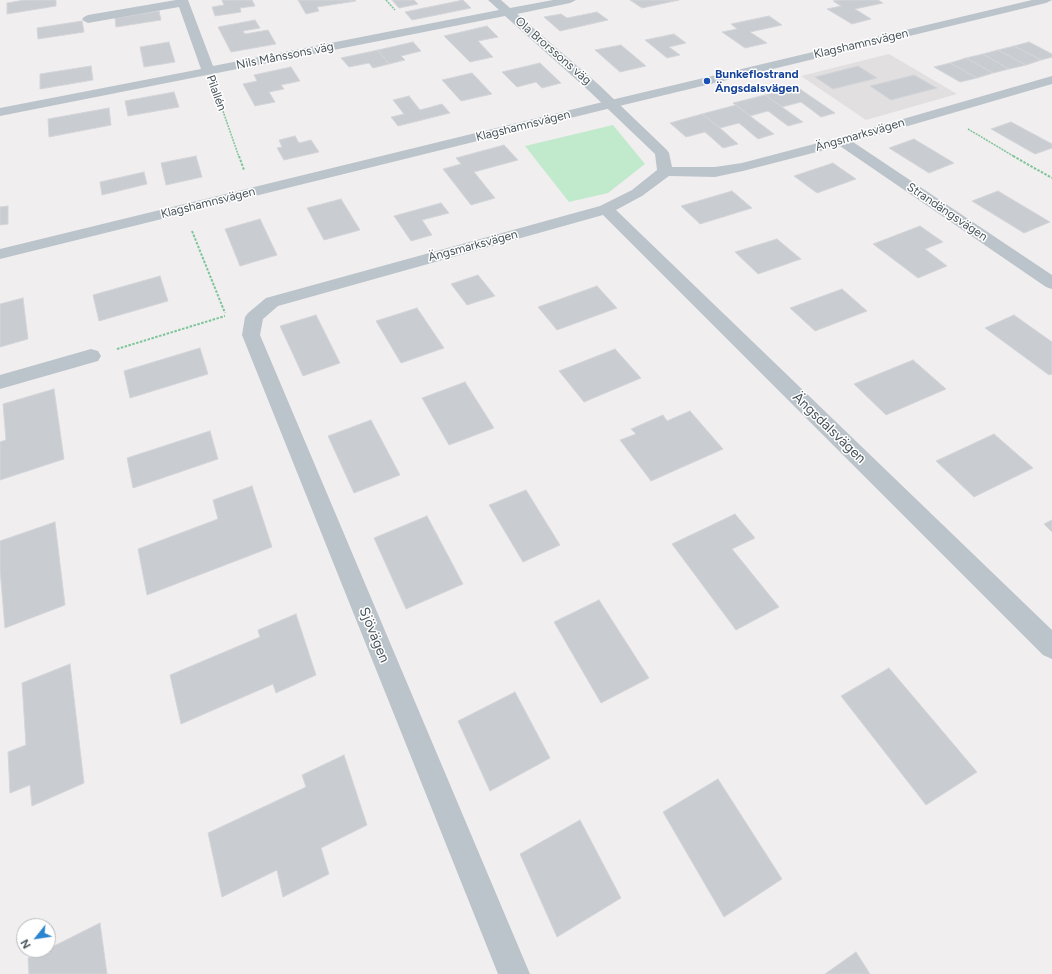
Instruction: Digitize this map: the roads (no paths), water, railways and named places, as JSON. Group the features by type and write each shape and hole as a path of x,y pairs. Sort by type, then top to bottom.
{"street":[{"name":"Ola Brorssons väg","path":"494,0 611,104"},
{"name":"Nils Månssons väg","path":"0,112 570,0"},
{"name":"Klagshamnsvägen","path":"0,254 611,104 1046,0"},
{"name":"Pilallén","path":"88,19 183,2 208,71"},
{"name":"Ängsmarksvägen","path":"272,302 606,209 637,193 665,171 715,172 744,167 842,141 1052,80"},
{"path":"611,104 662,153 665,171"},
{"name":"Strandängsvägen","path":"842,141 1052,283"},
{"name":"Ängsdalsvägen","path":"606,209 1052,647"},
{"name":"Sjövägen","path":"272,302 254,317 251,335 514,974"},
{"path":"0,382 91,356"}],"place":[{"name":"Bunkeflostrand Ängsdalsvägen","path":"707,81"}]}
